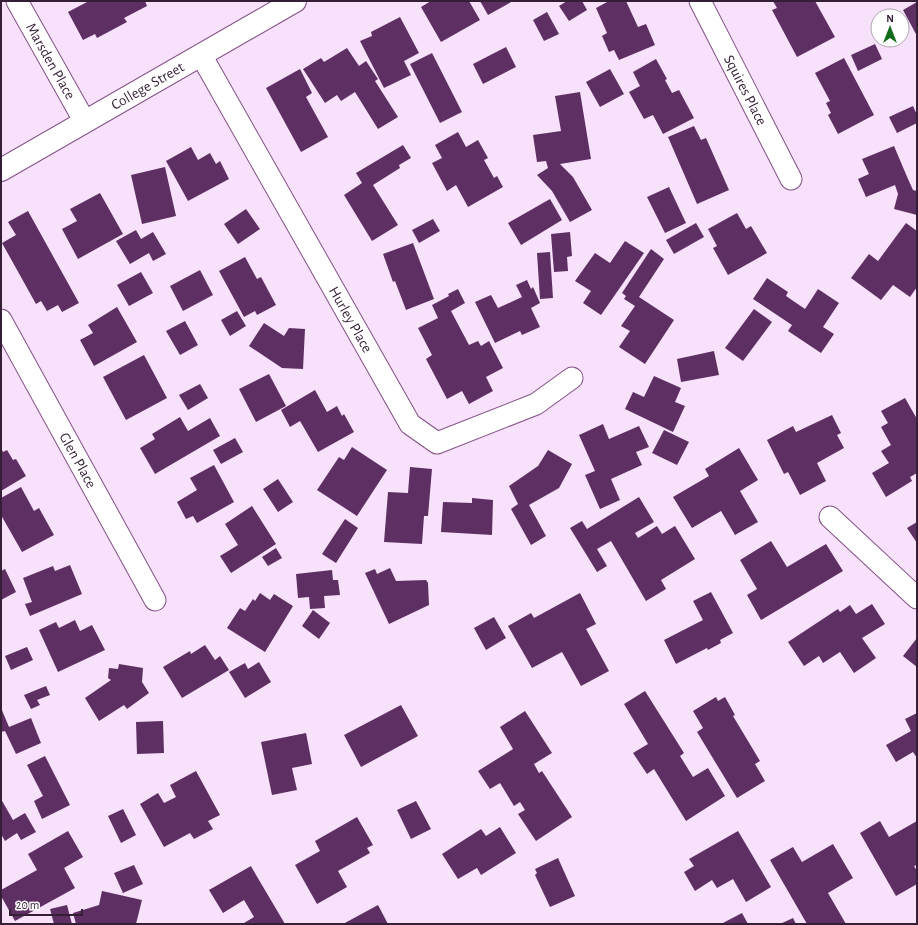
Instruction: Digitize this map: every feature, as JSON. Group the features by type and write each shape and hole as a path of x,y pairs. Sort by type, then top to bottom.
{"main road":[{"name":"College Street","path":"1,170 295,1"}],"street":[{"name":"Marsden Place","path":"17,1 85,122"},
{"name":"Squires Place","path":"700,1 791,179"},
{"name":"Hurley Place","path":"200,55 410,424 438,443 536,404 572,378"},
{"name":"Glen Place","path":"1,320 155,600"},
{"path":"830,517 917,598"}],"building":[{"path":"89,1 145,1 147,6 124,18 127,22 97,38 95,34 83,40 68,12"},
{"path":"431,1 469,1 480,20 441,42 421,7"},
{"path":"480,1 513,1 488,15"},
{"path":"567,1 582,1 587,10 569,21 559,6"},
{"path":"609,1 626,1 638,27 646,24 655,45 619,60 614,50 609,52 602,36 607,33 596,8"},
{"path":"773,1 815,1 835,37 797,57 772,10 777,8"},
{"path":"917,2 917,36 910,23 910,8 906,8"},
{"path":"547,12 559,34 544,41 533,20"},
{"path":"400,17 419,53 404,61 411,75 384,88 360,41 372,36 371,32"},
{"path":"870,46 870,48 877,48 882,59 858,71 851,55"},
{"path":"506,47 516,67 483,84 473,64"},
{"path":"347,48 359,66 366,61 378,79 375,81 398,117 378,129 355,92 341,101 337,95 325,103 303,69 321,58 324,62"},
{"path":"432,53 462,112 440,123 410,64"},
{"path":"844,58 874,115 838,134 828,115 831,113 826,103 830,101 815,73"},
{"path":"656,59 667,79 665,80 672,93 679,90 694,118 663,134 653,115 644,119 629,92 640,86 633,72"},
{"path":"300,69 312,93 306,97 328,137 301,152 266,88"},
{"path":"610,69 624,94 600,107 586,82"},
{"path":"580,92 591,159 560,164 573,177 592,210 570,222 552,191 537,175 548,168 546,161 537,162 533,135 561,131 555,96"},
{"path":"913,106 917,115 917,123 897,133 889,117"},
{"path":"694,126 701,140 706,138 729,190 697,204 668,137"},
{"path":"458,132 466,147 478,140 488,158 484,160 494,178 497,176 503,187 468,207 456,185 447,191 432,163 442,158 435,145"},
{"path":"403,145 411,158 399,165 400,168 373,185 398,225 372,241 344,195 362,183 356,173"},
{"path":"894,146 913,190 917,191 917,215 894,209 898,194 895,185 866,197 858,179 869,174 862,159"},
{"path":"191,147 198,160 210,153 216,164 220,161 229,179 188,201 166,161"},
{"path":"165,167 176,216 142,224 131,175"},
{"path":"669,187 686,223 665,233 647,197"},
{"path":"100,193 123,234 78,259 62,229 77,221 70,209"},
{"path":"550,199 562,220 521,245 508,223"},
{"path":"246,209 260,229 238,244 224,224"},
{"path":"28,211 79,303 62,312 58,305 47,311 41,301 36,304 2,243 16,235 8,222"},
{"path":"737,213 746,229 751,226 767,253 728,275 713,248 717,246 708,229"},
{"path":"433,219 440,231 419,243 412,230"},
{"path":"696,223 704,237 674,254 666,240"},
{"path":"906,223 917,231 917,287 910,297 893,285 881,300 851,278 869,254 878,261"},
{"path":"136,230 141,239 153,232 166,254 153,261 149,253 130,264 116,241"},
{"path":"570,232 572,256 567,257 568,271 554,272 551,234"},
{"path":"625,241 644,253 601,315 583,303 591,291 575,281 595,253 610,263"},
{"path":"413,243 434,299 406,310 395,281 393,282 383,254"},
{"path":"651,249 664,259 639,297 674,320 645,364 619,347 630,331 621,326 635,306 624,299 626,296 622,293"},
{"path":"550,252 553,298 540,299 537,253"},
{"path":"245,257 257,279 261,277 276,305 257,315 255,311 244,317 219,271"},
{"path":"200,270 213,295 183,311 170,286"},
{"path":"141,272 153,293 129,306 117,285"},
{"path":"767,278 788,292 786,296 805,309 818,289 839,303 823,327 834,334 821,353 788,331 792,325 753,299"},
{"path":"527,280 531,289 533,287 540,303 531,308 540,327 522,335 520,331 495,343 475,302 491,295 498,308 522,297 516,285"},
{"path":"458,289 465,303 451,311 469,345 478,341 481,346 489,341 503,368 486,377 493,391 469,404 462,391 447,399 426,359 432,355 418,328 438,318 432,305 449,296 448,294"},
{"path":"117,307 137,342 94,366 80,340 93,333 88,325"},
{"path":"754,309 772,322 743,361 725,348"},
{"path":"237,311 246,326 230,336 221,320"},
{"path":"185,321 198,345 180,355 166,331"},
{"path":"264,323 284,336 289,328 305,329 303,369 282,368 249,346"},
{"path":"714,351 719,375 681,382 677,359"},
{"path":"144,355 167,398 126,420 103,377"},
{"path":"269,374 286,406 256,422 239,389"},
{"path":"654,376 681,388 675,402 685,406 673,432 625,409 633,392 644,397"},
{"path":"200,384 208,398 188,410 179,395"},
{"path":"315,390 327,412 337,406 342,416 344,414 354,432 318,452 300,421 290,427 281,410"},
{"path":"905,398 917,419 917,473 910,477 912,481 886,497 872,473 889,463 881,451 891,445 881,427 888,423 881,411"},
{"path":"832,415 841,433 837,435 844,448 817,463 826,481 800,495 788,472 784,474 767,440 793,426 796,432"},
{"path":"180,417 188,431 210,418 220,436 155,474 140,448 155,439 152,434"},
{"path":"603,424 609,439 639,426 649,447 636,452 642,465 611,479 620,500 600,509 585,475 595,471 579,435"},
{"path":"664,430 689,442 677,465 652,453"},
{"path":"235,438 243,452 221,464 213,450"},
{"path":"352,447 387,470 357,516 317,490 339,457 344,460"},
{"path":"1,448 3,452 7,450 13,460 16,459 26,476 1,491"},
{"path":"739,448 758,480 740,491 758,522 735,535 721,511 692,528 673,497 709,476 705,469"},
{"path":"548,450 572,464 559,488 529,505 546,536 531,545 511,509 518,504 509,486 538,466"},
{"path":"214,465 234,502 197,523 193,516 186,519 177,502 197,490 190,478"},
{"path":"410,467 432,469 428,516 424,516 422,544 384,542 388,492 408,493"},
{"path":"278,479 293,502 278,512 263,489"},
{"path":"21,487 34,511 39,508 54,535 22,552 1,515 1,498"},
{"path":"639,497 654,522 635,533 638,538 657,526 662,534 675,526 695,559 661,580 666,589 646,601 611,541 597,549 607,566 597,572 570,528 582,521 587,529"},
{"path":"472,498 493,500 492,535 441,532 443,502 472,503"},
{"path":"252,506 276,544 231,573 220,556 238,545 225,524"},
{"path":"345,519 358,528 336,563 322,554"},
{"path":"917,522 917,543 907,528"},
{"path":"771,541 787,567 826,544 843,571 761,620 747,595 757,589 740,560"},
{"path":"276,548 282,558 268,566 262,557"},
{"path":"70,565 82,594 30,616 25,604 32,602 23,578 53,566 55,571"},
{"path":"390,568 396,581 426,580 428,583 429,605 389,624 365,573 375,569 377,574"},
{"path":"5,569 16,592 1,600 1,571"},
{"path":"332,570 333,580 338,580 340,595 324,596 325,608 310,609 309,597 298,598 296,574"},
{"path":"711,592 733,633 720,640 721,643 708,650 707,648 676,664 664,640 703,620 693,601"},
{"path":"260,593 270,600 274,594 293,606 265,652 227,628 240,608 245,611 253,599 255,601"},
{"path":"580,593 596,624 586,629 609,671 581,686 562,652 532,668 508,626 531,613 534,618"},
{"path":"872,604 885,624 862,638 876,658 854,673 840,652 823,663 819,656 804,666 788,642 838,609 840,612 850,605 856,614"},
{"path":"313,610 330,623 319,639 302,626"},
{"path":"494,617 506,638 486,650 474,628"},
{"path":"75,620 80,631 92,625 105,650 58,672 39,630 56,622 59,628"},
{"path":"917,638 917,667 903,656"},
{"path":"205,645 215,660 220,656 229,670 182,698 163,667 190,651 191,654"},
{"path":"27,647 33,660 11,670 5,656"},
{"path":"259,662 271,682 245,698 229,672 245,663 248,669"},
{"path":"119,664 143,668 142,682 149,693 127,709 124,705 99,721 85,698 111,680 108,678 109,668 118,669"},
{"path":"46,686 50,695 37,700 40,705 31,709 24,695"},
{"path":"645,691 684,753 680,756 693,777 708,768 725,796 686,821 654,769 647,774 633,753 648,744 624,704"},
{"path":"716,697 718,701 725,697 735,715 733,716 760,761 755,764 765,781 737,798 697,732 703,728 693,711"},
{"path":"401,705 418,736 361,767 344,735"},
{"path":"1,708 9,727 31,718 41,743 16,754 5,731 1,732"},
{"path":"525,711 552,753 534,764 539,773 542,771 572,817 536,841 518,814 525,810 520,802 514,806 500,783 490,789 478,771 513,749 500,727"},
{"path":"917,713 917,758 913,752 896,762 886,745 911,731 905,719"},
{"path":"163,721 164,753 137,754 136,722"},
{"path":"306,733 312,764 292,768 297,790 272,795 261,742"},
{"path":"45,756 70,805 42,819 34,801 43,796 27,765"},
{"path":"196,771 220,815 208,821 213,829 194,839 190,833 164,847 140,804 158,793 164,803 176,797 170,785"},
{"path":"1,799 13,820 25,813 36,832 21,840 17,833 5,841 1,834"},
{"path":"416,801 431,829 411,839 397,810"},
{"path":"123,809 136,835 121,843 108,816"},
{"path":"357,817 373,845 367,848 370,853 338,871 347,887 317,904 295,865 320,851 315,841"},
{"path":"880,821 889,837 917,821 917,865 914,866 917,871 917,884 896,896 860,833"},
{"path":"500,827 516,853 481,875 477,868 458,879 442,854 481,829 486,836"},
{"path":"68,831 83,857 64,868 75,888 15,921 1,896 1,890 37,870 28,854"},
{"path":"738,831 771,887 746,902 733,879 717,888 712,880 695,891 684,872 694,866 689,859"},
{"path":"833,844 853,878 828,893 846,924 807,924 770,860 793,847 802,862"},
{"path":"558,858 575,896 550,907 535,875 537,873 535,869"},
{"path":"134,865 143,884 123,893 114,873"},
{"path":"251,866 285,924 244,924 254,917 244,900 223,913 209,890"},
{"path":"102,891 142,900 136,924 76,924 73,913 99,905"},
{"path":"67,905 72,924 54,924 50,909"},
{"path":"378,905 388,924 343,924"},
{"path":"742,913 748,924 721,924"},
{"path":"793,918 796,924 780,924"}]}
